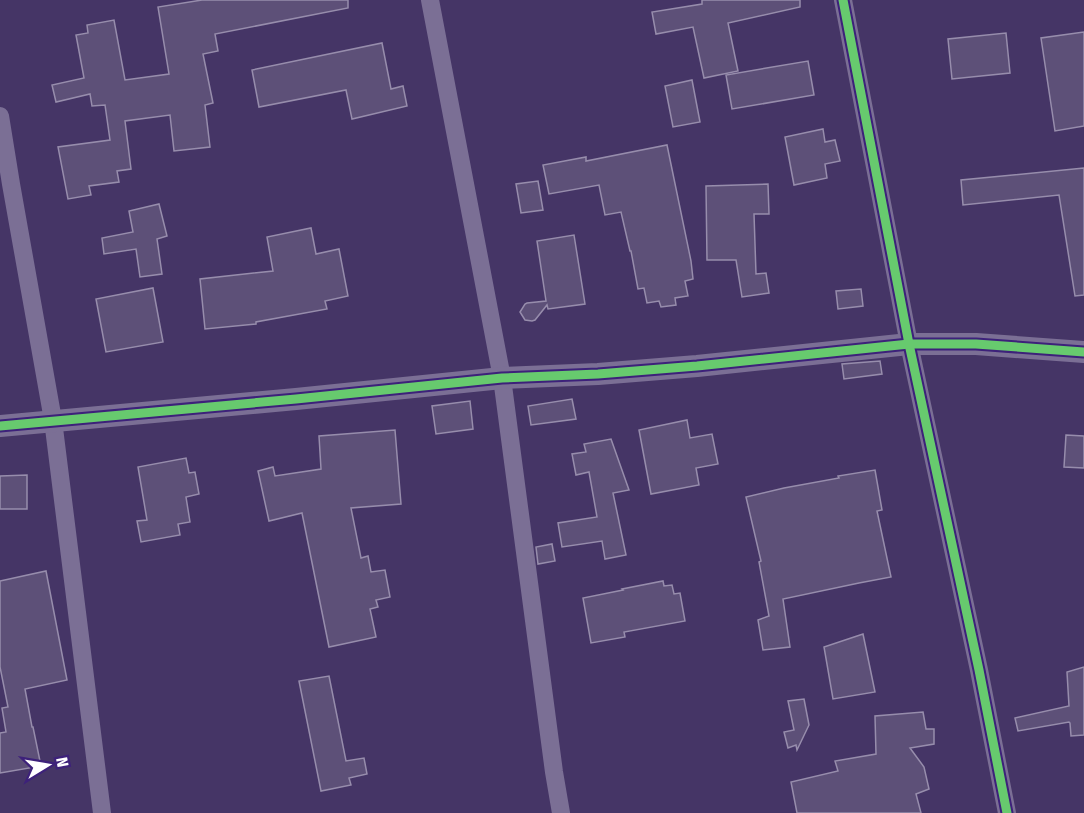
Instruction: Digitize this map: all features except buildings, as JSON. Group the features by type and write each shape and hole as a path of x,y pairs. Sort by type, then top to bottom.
{"street":[{"path":"430,0 502,378 561,813"},
{"path":"843,0 909,344 979,670 1007,813"},
{"path":"0,116 53,420 102,813"},
{"path":"0,426 502,378 598,374 697,366 909,344 976,344 1084,351"}],"cycle path":[{"path":"843,0 909,344 979,670 1007,813"},
{"path":"0,426 502,378 598,374 697,366 909,344 976,344 1084,352"}]}
